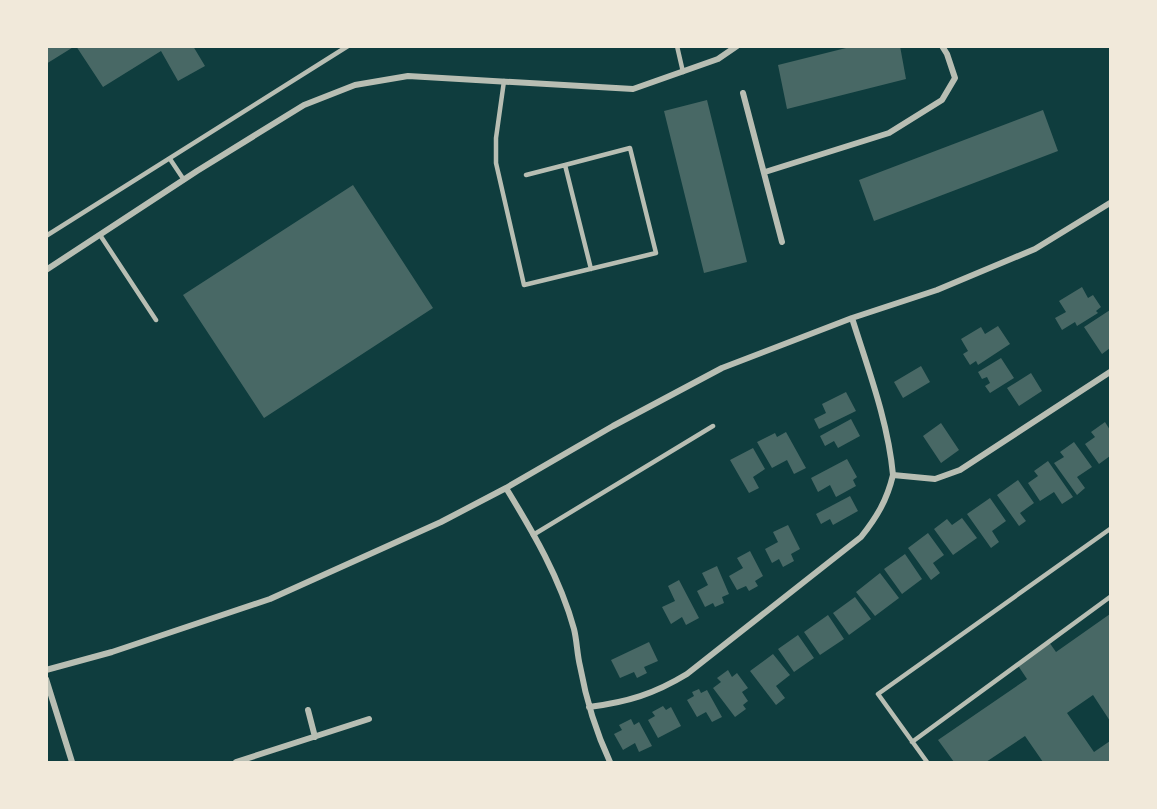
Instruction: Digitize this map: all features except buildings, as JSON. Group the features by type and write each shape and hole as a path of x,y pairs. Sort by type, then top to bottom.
{"street":[{"path":"46,270 304,105 355,85 408,76 633,89 718,59 737,46"},
{"path":"765,172 889,133 942,100 955,78 942,46"},
{"path":"743,93 782,242"},
{"path":"46,670 112,652 270,599 441,522 722,368 852,318 937,290 1035,249 1110,203"},
{"path":"590,707 639,698 687,674 861,537 876,519 888,497 893,475 891,453 875,391 852,318"},
{"path":"893,475 935,479 960,470 1110,372"},
{"path":"506,488 551,569 574,630 590,707 601,743 610,762"},
{"path":"46,679 72,762"},
{"path":"308,710 315,736"},
{"path":"236,762 369,720"}],"lane":[{"path":"46,236 348,46"},
{"path":"678,46 683,72"},
{"path":"504,81 496,138 496,163 524,285 656,253 630,148 526,174"},
{"path":"170,159 184,180"},
{"path":"565,165 591,269"},
{"path":"100,235 156,320"},
{"path":"534,535 713,426"},
{"path":"927,762 878,694 1110,529"},
{"path":"912,742 1110,597"}]}
